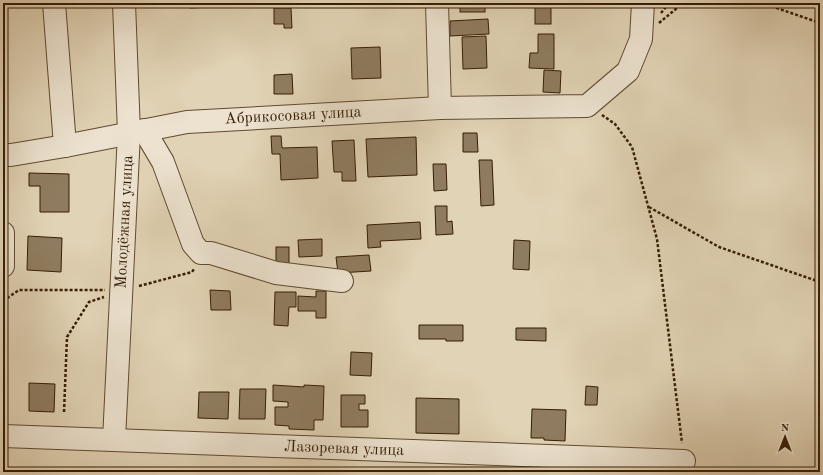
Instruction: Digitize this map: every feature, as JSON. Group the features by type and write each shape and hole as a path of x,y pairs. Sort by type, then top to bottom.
{"street":[{"path":"54,3 65,146"},
{"name":"Молодёжная улица","path":"114,440 121,290 136,132 124,3"},
{"path":"437,3 440,108"},
{"path":"587,106 628,71 641,39 643,3"},
{"name":"Абрикосовая улица","path":"3,155 65,146 187,122 440,108 587,106"},
{"path":"136,132 163,162 193,244 201,253 211,253 276,273 342,281"},
{"path":"3,233 3,266"},
{"name":"Лазоревая улица","path":"3,436 684,461"}],"path":[{"path":"641,39 683,3"},
{"path":"762,3 820,23"},
{"path":"587,106 615,124 632,147 658,239 684,461"},
{"path":"648,206 719,247 820,282"},
{"path":"64,412 67,337 89,302 121,290"}],"building":[{"path":"190,3 213,3 213,7 190,8"},
{"path":"460,3 485,3 485,12 460,12"},
{"path":"535,3 551,3 551,24 535,24"},
{"path":"274,8 291,8 292,28 284,28 284,24 274,24"},
{"path":"488,19 489,34 450,36 450,21"},
{"path":"538,34 554,34 554,69 529,68 530,53 538,53"},
{"path":"486,36 487,68 463,69 462,37"},
{"path":"380,47 381,78 352,79 351,48"},
{"path":"544,70 561,71 560,93 543,92"},
{"path":"292,74 293,94 274,94 274,75"},
{"path":"463,133 477,133 478,152 463,152"},
{"path":"271,136 281,136 282,148 317,147 318,178 281,180 280,154 272,154"},
{"path":"416,137 417,175 368,177 366,139"},
{"path":"354,140 356,181 342,181 342,172 334,172 332,141"},
{"path":"479,160 492,160 494,205 481,206"},
{"path":"433,164 446,164 447,190 434,191"},
{"path":"29,173 69,174 69,212 40,212 40,186 29,186"},
{"path":"435,206 447,206 447,222 452,221 453,234 436,235"},
{"path":"420,222 421,239 380,241 381,247 368,248 367,225"},
{"path":"28,236 62,238 61,272 27,270"},
{"path":"322,239 322,256 299,257 298,240"},
{"path":"514,240 530,241 529,270 513,269"},
{"path":"276,247 289,247 289,268 276,268"},
{"path":"369,255 371,271 338,273 336,257"},
{"path":"210,290 230,291 231,310 211,310"},
{"path":"316,291 326,291 326,318 316,318 316,311 298,311 298,296 316,297"},
{"path":"275,292 296,292 296,307 289,307 288,326 274,325"},
{"path":"419,325 463,325 463,341 446,341 446,339 419,339"},
{"path":"516,328 546,328 546,341 516,340"},
{"path":"351,352 372,353 371,376 350,375"},
{"path":"29,383 55,384 54,412 29,411"},
{"path":"273,385 304,387 304,385 324,386 323,420 314,420 314,430 289,429 289,426 275,425 275,407 288,407 288,402 273,401"},
{"path":"586,386 598,387 597,405 585,405"},
{"path":"240,389 266,389 265,419 239,419"},
{"path":"199,392 229,392 228,419 198,418"},
{"path":"341,395 365,395 365,404 359,404 359,410 368,410 368,427 341,427"},
{"path":"416,398 459,399 459,434 416,433"},
{"path":"532,409 566,410 565,441 531,438"},
{"path":"64,468 68,468 68,472 64,472"}]}
